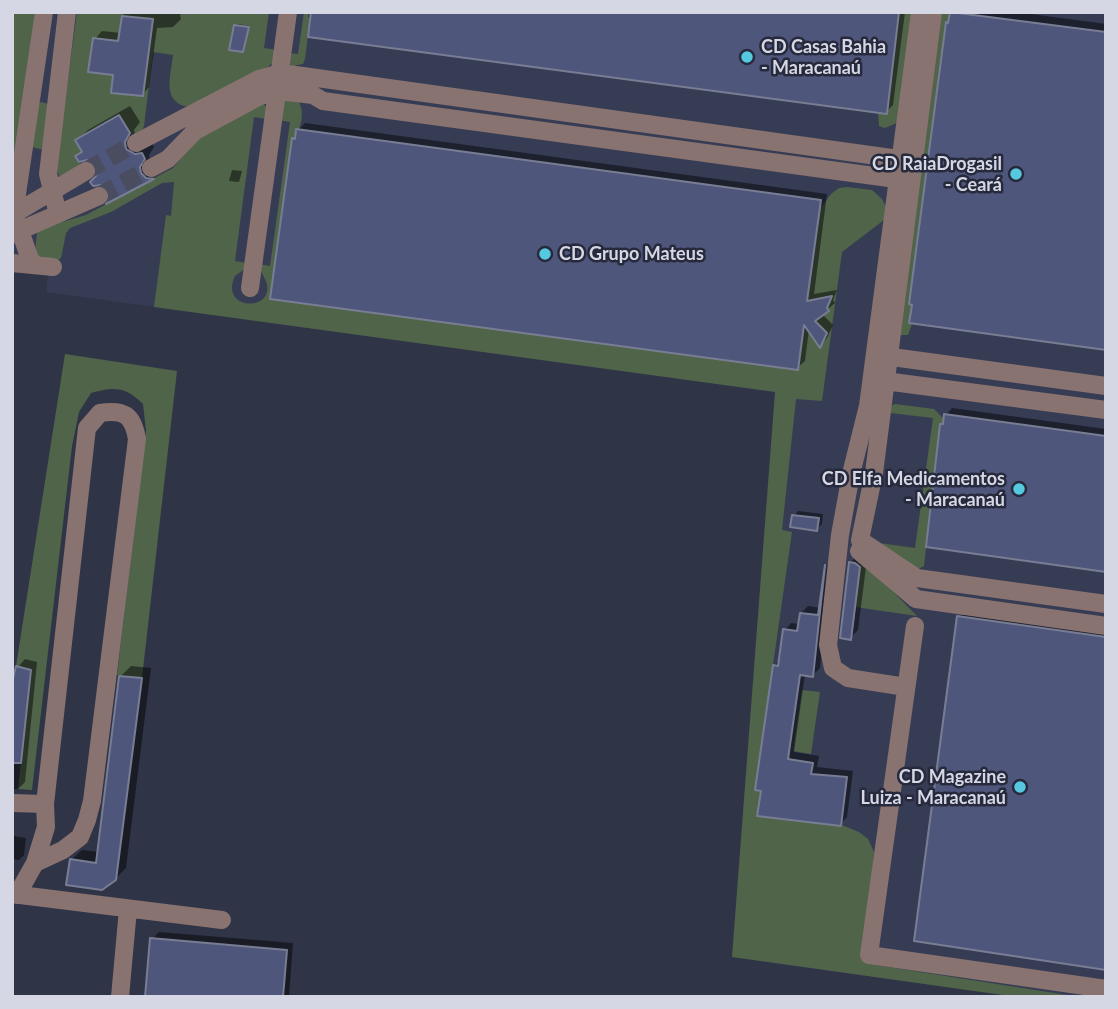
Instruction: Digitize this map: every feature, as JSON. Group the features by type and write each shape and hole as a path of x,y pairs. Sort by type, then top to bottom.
{"street":[{"path":"12,263 44,266 30,259 15,223 44,12"},
{"path":"58,214 48,174 67,12"},
{"path":"250,288 288,12"},
{"path":"907,160 920,12"},
{"path":"933,12 904,180 879,380 874,473 860,540 917,578 1106,604"},
{"path":"136,143 258,79 907,160"},
{"path":"150,168 169,159 195,131 280,82"},
{"path":"280,82 323,101 904,180"},
{"path":"15,223 51,191 86,170"},
{"path":"15,223 58,214 99,196"},
{"path":"882,356 1106,386"},
{"path":"879,380 1106,410"},
{"path":"879,380 840,535 828,645 833,667 848,678 906,687"},
{"path":"35,863 64,850 80,837 92,801 137,439 134,424 125,414 111,411 100,413 87,428 45,804 46,827 35,863 14,895 222,920"},
{"path":"840,535 916,599 1106,626"},
{"path":"915,626 869,955 1106,989"},
{"path":"12,803 45,804"},
{"path":"120,997 128,909"}],"shaded area":[{"path":"12,12 1106,12 1106,997 1017,997 732,957 775,392 46,292 48,275 12,272"}],"green space":[{"path":"12,12 36,12 12,189"},
{"path":"77,12 269,12 264,48 277,50 268,67 188,107 174,100 171,94 173,55 153,52 141,134 133,138 119,115 76,140 82,152 76,156 81,167 60,177 56,169"},
{"path":"304,12 309,12 310,18 305,59 303,64 292,66 288,53 298,54"},
{"path":"899,12 913,12 899,122 885,128 879,126 878,113 887,114"},
{"path":"941,12 950,12 946,23 909,303 912,305 909,323 912,324 908,335 900,335"},
{"path":"297,100 302,119 295,139 292,139 270,299 797,370 820,209 839,188 872,190 882,199 886,207 884,220 842,252 822,401 796,399 782,530 792,532 755,790 859,832 868,839 874,852 865,946 865,956 869,964 1080,997 1017,997 732,957 775,392 154,307 166,215 171,216 174,182 162,183 111,212 70,228 66,233 61,258 56,262 39,258 35,252 37,233 42,228 86,215 173,168 199,137 263,104 269,109 267,119 254,117 235,261 247,263 246,268 235,276 232,287 234,296 239,301 255,303 262,300 267,285 259,264 270,266 290,122 278,120 283,101"},
{"path":"37,104 49,104 44,150 32,147"},
{"path":"65,354 177,371 142,678 117,675 146,431 143,404 125,391 107,390 91,393 79,412 72,446 32,790 18,789 31,670 16,666"},
{"path":"895,404 934,409 943,418 943,424 940,424 924,566 916,570 872,542 915,548 933,418 890,413 891,406"},
{"path":"859,560 917,616 855,607 861,564 857,563"},
{"path":"802,690 820,692 811,754 793,751"}],"building":[{"name":"CD Casas Bahia - Maracanaú","path":"311,12 899,12 887,114 308,37"},
{"name":"CD RaiaDrogasil - Ceará","path":"950,12 1106,32 1106,350 909,323 912,305 909,304 946,22 948,23"},
{"path":"122,16 153,19 143,96 111,93 113,75 88,72 93,38 118,41"},
{"path":"234,25 249,27 243,52 229,50"},
{"path":"119,115 130,133 125,142 126,149 135,154 142,153 145,159 140,167 141,173 146,178 154,179 106,204 110,198 109,191 101,185 93,186 90,182 96,176 96,166 87,160 79,162 75,156 82,152 75,140"},
{"name":"CD Grupo Mateus","path":"296,129 821,200 807,301 832,296 827,308 829,311 815,321 827,333 820,348 804,325 798,370 270,299 292,138 295,139"},
{"name":"CD Elfa Medicamentos - Maracanaú","path":"944,414 1106,436 1106,572 926,547 940,424 943,424"},
{"path":"792,515 819,518 817,531 790,527"},
{"path":"849,562 860,567 851,640 840,638"},
{"path":"825,565 813,677 800,675 788,759 813,763 811,774 847,777 841,826 757,816 761,791 755,790 773,665 778,666 783,629 797,631 800,613 818,615"},
{"name":"CD Magazine Luiza - Maracanaú","path":"957,616 1106,637 1106,970 914,941"},
{"path":"16,666 31,670 21,763 12,763 12,683"},
{"path":"119,676 142,678 116,880 102,890 66,885 70,859 96,863"},
{"path":"150,938 287,950 283,997 145,997"}],"tunnel":[{"path":"86,171 136,143"},
{"path":"99,196 151,168"}],"place":[{"name":"CD Casas Bahia - Maracanaú","path":"747,57"},
{"name":"CD RaiaDrogasil - Ceará","path":"1016,174"},
{"name":"CD Grupo Mateus","path":"545,254"},
{"name":"CD Elfa Medicamentos - Maracanaú","path":"1019,489"},
{"name":"CD Magazine Luiza - Maracanaú","path":"1020,787"}]}
